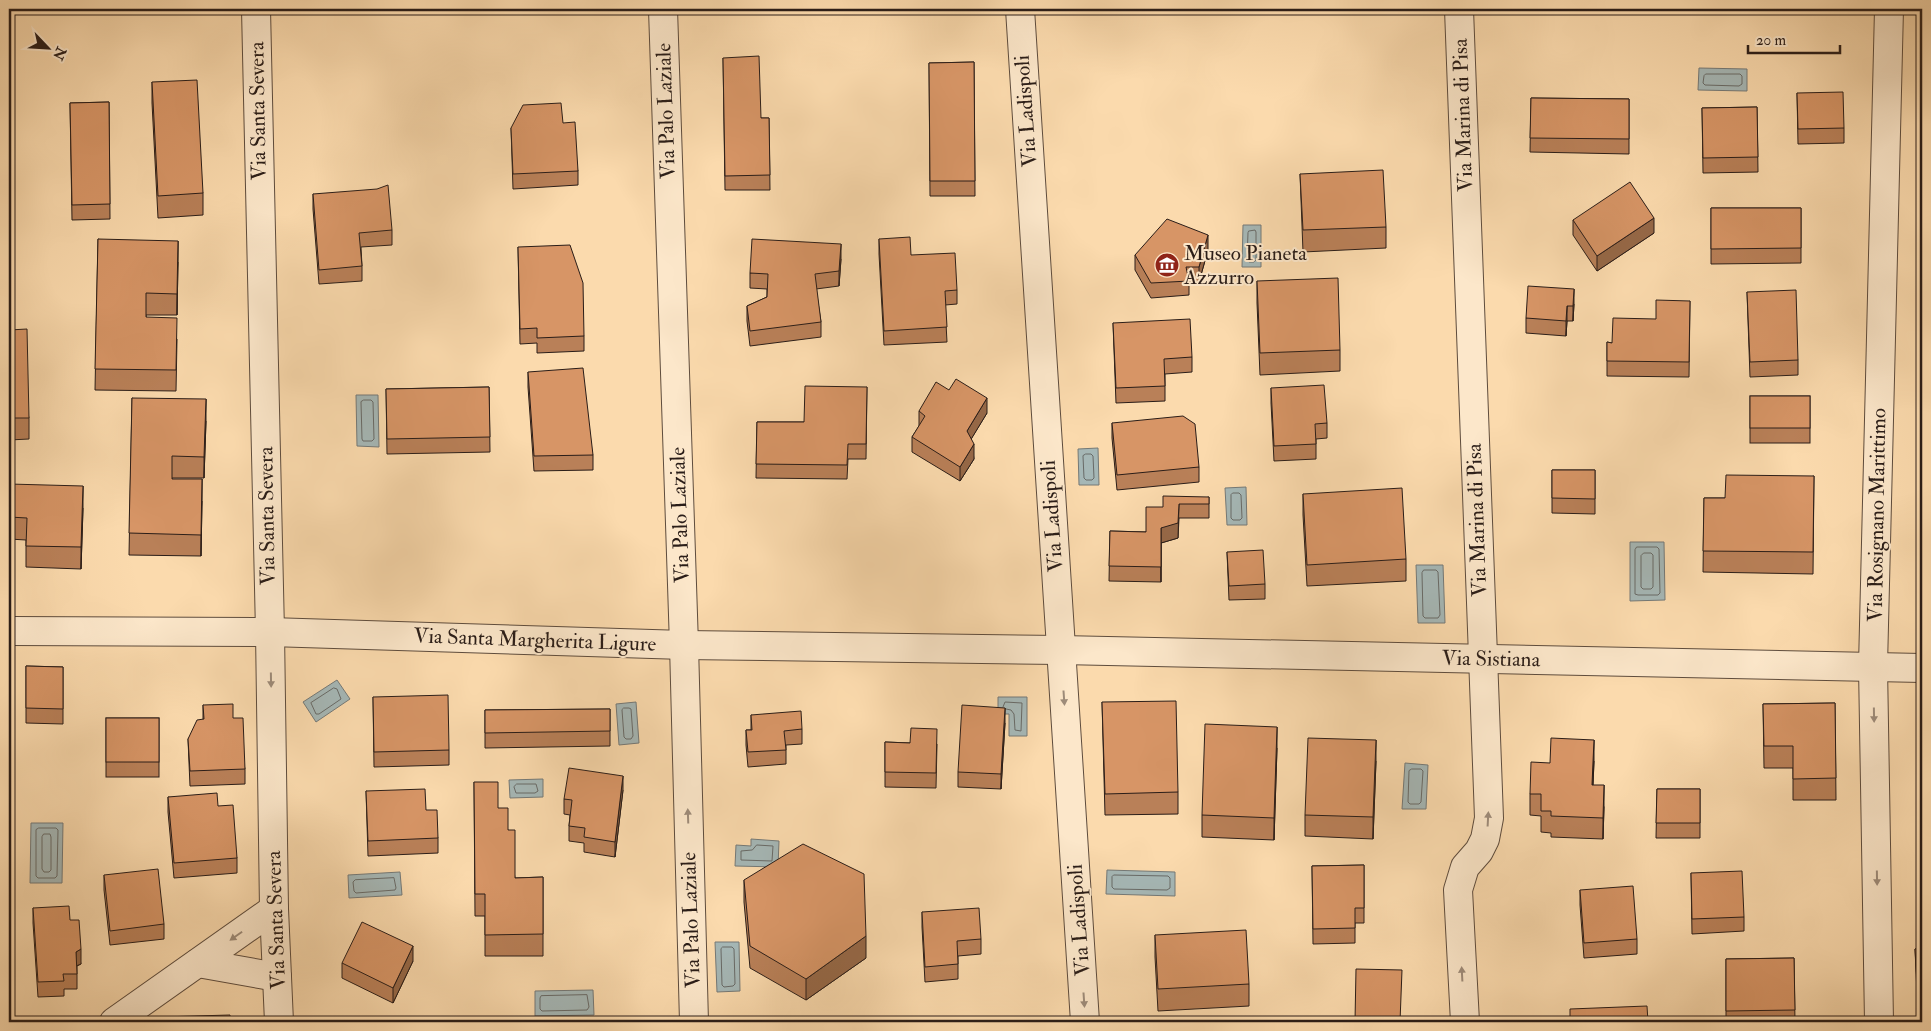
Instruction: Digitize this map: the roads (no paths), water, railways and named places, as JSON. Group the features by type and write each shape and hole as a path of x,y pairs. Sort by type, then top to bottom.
{"street":[{"name":"Via Santa Severa","path":"256,9 270,632 274,909 279,1022"},
{"name":"Via Palo Laziale","path":"663,9 684,645 694,1022"},
{"name":"Via Ladispoli","path":"1020,9 1085,1022"},
{"name":"Via Marina di Pisa","path":"1459,9 1489,818 1485,839 1465,867 1458,890 1465,1022"},
{"name":"Via Rosignano Marittimo","path":"1879,1022 1873,666 1888,9"},
{"name":"Via Santa Margherita Ligure","path":"9,631 270,632 684,645 1061,650"},
{"name":"Via Sistiana","path":"1061,650 1922,668"},
{"path":"114,1022 274,909"},
{"path":"198,963 277,977"}],"water":[{"path":"1699,68 1747,69 1747,91 1698,90"},
{"path":"1243,225 1261,225 1261,267 1242,267"},
{"path":"356,395 378,395 379,447 357,446"},
{"path":"1098,448 1099,485 1079,485 1078,449"},
{"path":"1246,487 1247,525 1227,525 1225,488"},
{"path":"1630,542 1664,542 1665,600 1630,601"},
{"path":"1416,565 1443,565 1445,623 1418,623"},
{"path":"337,680 350,699 316,722 303,702"},
{"path":"998,697 1027,697 1027,736 1009,736 1009,714 998,714"},
{"path":"636,702 639,743 619,745 616,704"},
{"path":"1405,763 1428,765 1426,809 1402,809"},
{"path":"543,779 543,797 510,798 509,780"},
{"path":"31,823 63,823 62,883 30,883"},
{"path":"751,839 779,841 778,867 735,866 736,845 751,846"},
{"path":"1107,870 1175,872 1175,896 1106,894"},
{"path":"400,872 402,895 349,898 348,875"},
{"path":"715,942 739,942 740,991 717,992"},
{"path":"593,990 594,1015 535,1016 535,991"}],"place":[{"name":"Museo Pianeta Azzurro","path":"1167,265"}]}
